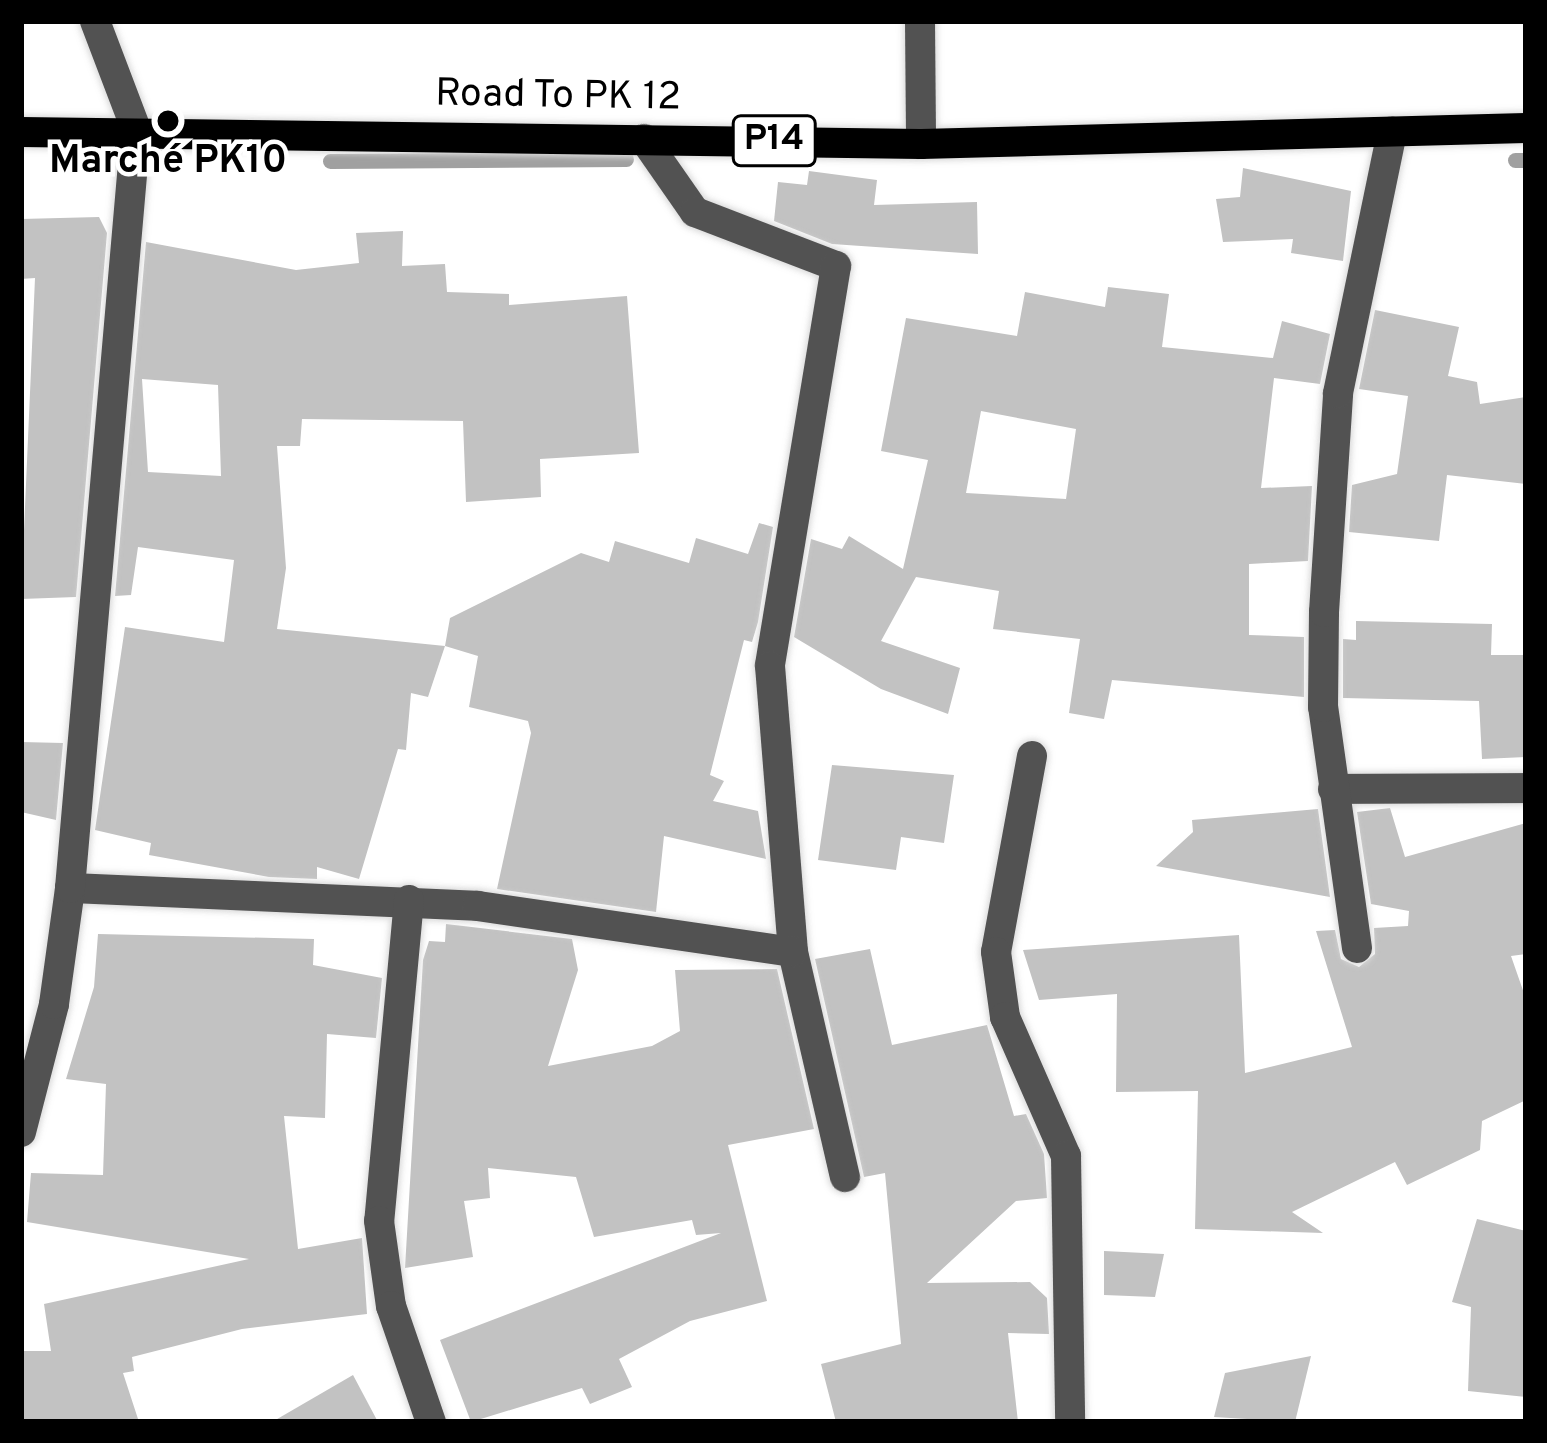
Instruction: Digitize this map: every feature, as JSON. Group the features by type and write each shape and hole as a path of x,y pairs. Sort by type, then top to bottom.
{"main road":[{"name":"Road To PK 12","path":"21,132 136,129 921,144 1526,128"}],"street":[{"path":"21,1132 54,1004 70,888 136,129 95,21"},
{"path":"920,21 921,144"},
{"path":"1357,948 1334,788 1323,636 1338,393 1393,132"},
{"path":"644,139 695,212 836,266 770,666 793,952 845,1177"},
{"path":"1032,756 996,952 1005,1017 1066,1156 1070,1422"},
{"path":"1334,788 1526,788"},
{"path":"70,888 409,900 793,952"},
{"path":"409,900 379,1221 391,1306 431,1422"}],"building":[{"path":"1243,168 1351,191 1343,261 1291,253 1293,239 1223,242 1216,199 1240,197"},
{"path":"809,171 877,180 874,205 977,202 978,254 832,244 774,221 778,182 807,185"},
{"path":"99,217 107,233 76,597 21,599 35,278 21,279 21,219"},
{"path":"403,231 402,266 445,264 447,292 509,294 509,305 627,296 639,453 540,459 541,497 466,502 463,421 302,419 300,446 277,446 286,568 277,629 445,646 428,697 411,693 406,750 398,749 359,879 317,867 317,879 269,877 149,855 151,843 95,830 125,627 224,642 234,560 138,547 131,595 115,596 146,242 296,270 359,263 356,233","holes":["142,379 218,385 221,476 148,472"]},
{"path":"1108,287 1169,294 1162,347 1273,358 1282,321 1330,334 1320,384 1274,378 1261,488 1312,486 1308,561 1249,564 1249,635 1304,637 1304,697 1112,680 1104,719 1069,713 1080,639 993,629 999,591 916,577 881,641 960,668 948,714 881,689 794,637 811,539 842,549 849,536 903,569 928,460 881,451 906,318 1017,336 1025,292 1105,307","holes":["981,411 1076,429 1066,499 966,493"]},
{"path":"1375,310 1459,327 1448,376 1477,382 1480,404 1526,397 1526,484 1447,475 1439,541 1349,532 1352,485 1397,474 1408,396 1359,389"},
{"path":"759,523 773,527 758,622 752,642 744,640 710,775 724,781 713,801 758,811 766,859 664,836 656,912 497,889 531,733 528,721 469,707 478,656 445,646 450,618 581,553 609,562 615,541 689,563 696,538 748,554"},
{"path":"1356,621 1492,624 1491,655 1523,655 1526,757 1482,759 1479,701 1343,698 1343,639 1356,640"},
{"path":"21,742 63,743 56,820 21,812"},
{"path":"832,765 954,775 944,843 901,837 896,870 818,860"},
{"path":"1390,808 1405,857 1526,823 1526,954 1511,956 1526,999 1526,1100 1482,1121 1480,1150 1407,1185 1395,1162 1292,1212 1323,1233 1195,1229 1198,1091 1116,1092 1117,994 1039,1000 1023,950 1239,935 1245,1073 1352,1047 1316,931 1335,930 1341,959 1359,967 1375,954 1374,928 1408,926 1409,911 1371,904 1357,812"},
{"path":"1318,809 1330,897 1156,866 1193,832 1192,820"},
{"path":"446,924 572,939 578,970 548,1066 652,1046 680,1031 675,970 777,969 814,1129 728,1145 767,1301 690,1321 619,1359 632,1387 590,1404 582,1388 471,1422 440,1340 721,1233 696,1235 692,1220 594,1237 576,1177 488,1168 490,1198 464,1201 473,1257 405,1268 423,960 429,941 445,942"},
{"path":"98,934 314,939 313,965 382,978 376,1038 327,1034 325,1118 284,1116 298,1249 362,1238 367,1314 242,1329 132,1357 134,1371 123,1373 139,1422 21,1422 21,1351 51,1351 44,1304 249,1259 27,1222 31,1173 103,1175 106,1084 66,1079 94,987"},
{"path":"870,949 892,1045 987,1025 1014,1116 1026,1114 1044,1154 1047,1198 1016,1201 927,1283 1030,1282 1047,1298 1049,1334 1008,1333 1018,1422 836,1422 821,1364 901,1344 885,1173 864,1177 815,959"},
{"path":"1477,1219 1526,1231 1526,1397 1468,1391 1471,1307 1452,1302"},
{"path":"1104,1251 1164,1254 1155,1297 1104,1295"},
{"path":"1311,1356 1295,1422 1214,1417 1225,1373"},
{"path":"353,1375 378,1422 272,1422"}],"waterway":[{"path":"330,161 626,159"},
{"path":"1515,160 1526,160"}],"place":[{"name":"Marché PK10","path":"168,121"}]}
